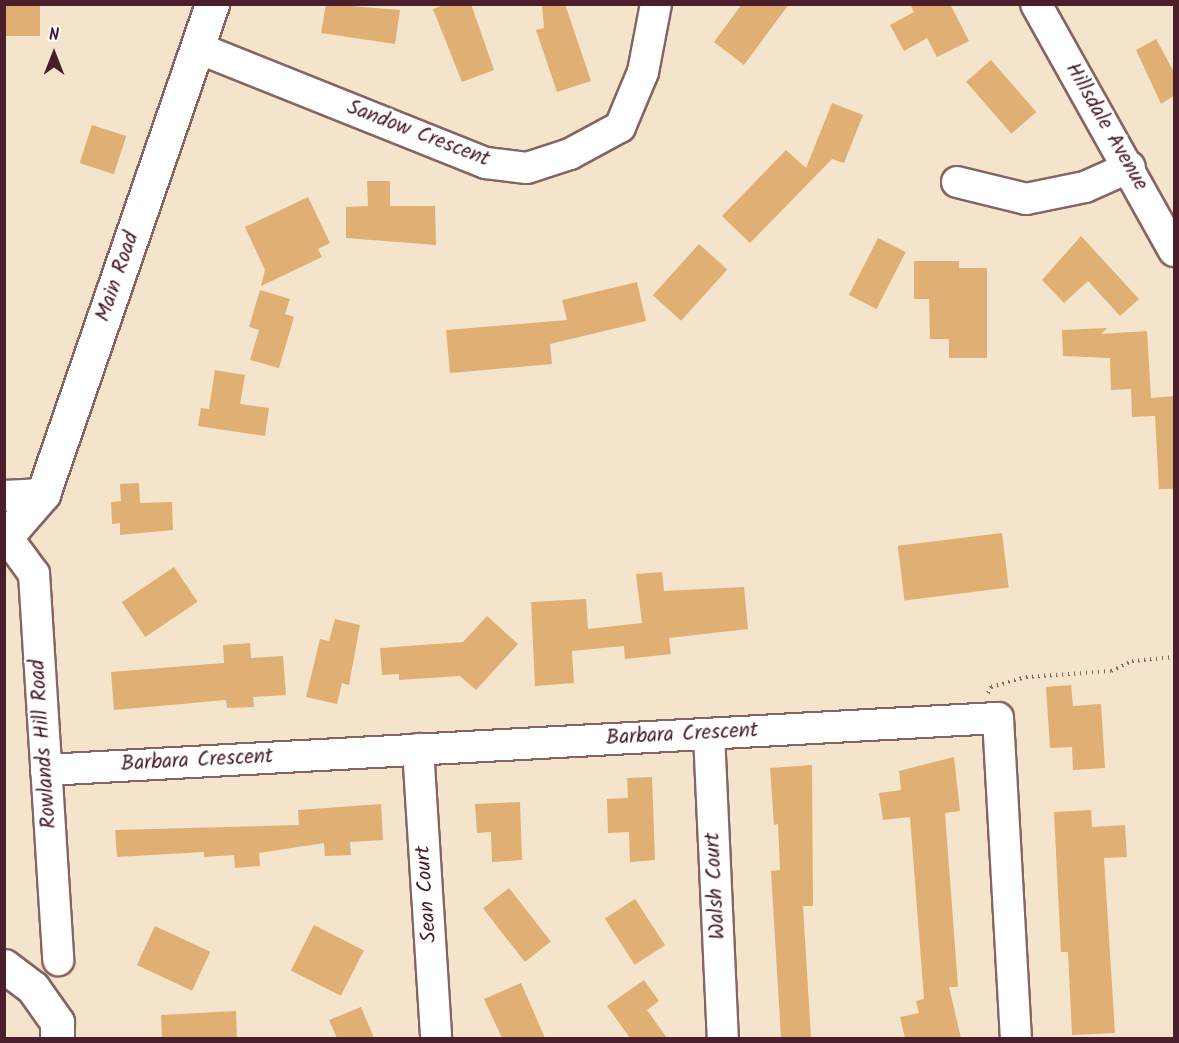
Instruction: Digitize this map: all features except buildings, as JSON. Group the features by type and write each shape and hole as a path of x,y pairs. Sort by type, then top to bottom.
{"main road":[{"name":"Main Road","path":"6,538 43,494 212,4"},
{"path":"4,966 33,988 57,1022 57,1038"}],"street":[{"name":"Sandow Crescent","path":"198,48 486,163 527,168 570,154 620,127 640,81 656,4"},
{"name":"Hillsdale Avenue","path":"1036,4 1130,167 1174,251"},
{"path":"957,182 1026,199 1085,187 1130,167"},
{"path":"4,496 43,494"},
{"name":"Rowlands Hill Road","path":"6,538 34,574 58,960"},
{"name":"Barbara Crescent","path":"46,770 998,718 1016,1038"},
{"name":"Walsh Court","path":"709,734 723,1038"},
{"name":"Sean Court","path":"418,749 436,1038"}],"path":[{"path":"976,720 991,687 1026,677 1111,671 1131,661 1174,657"}]}
